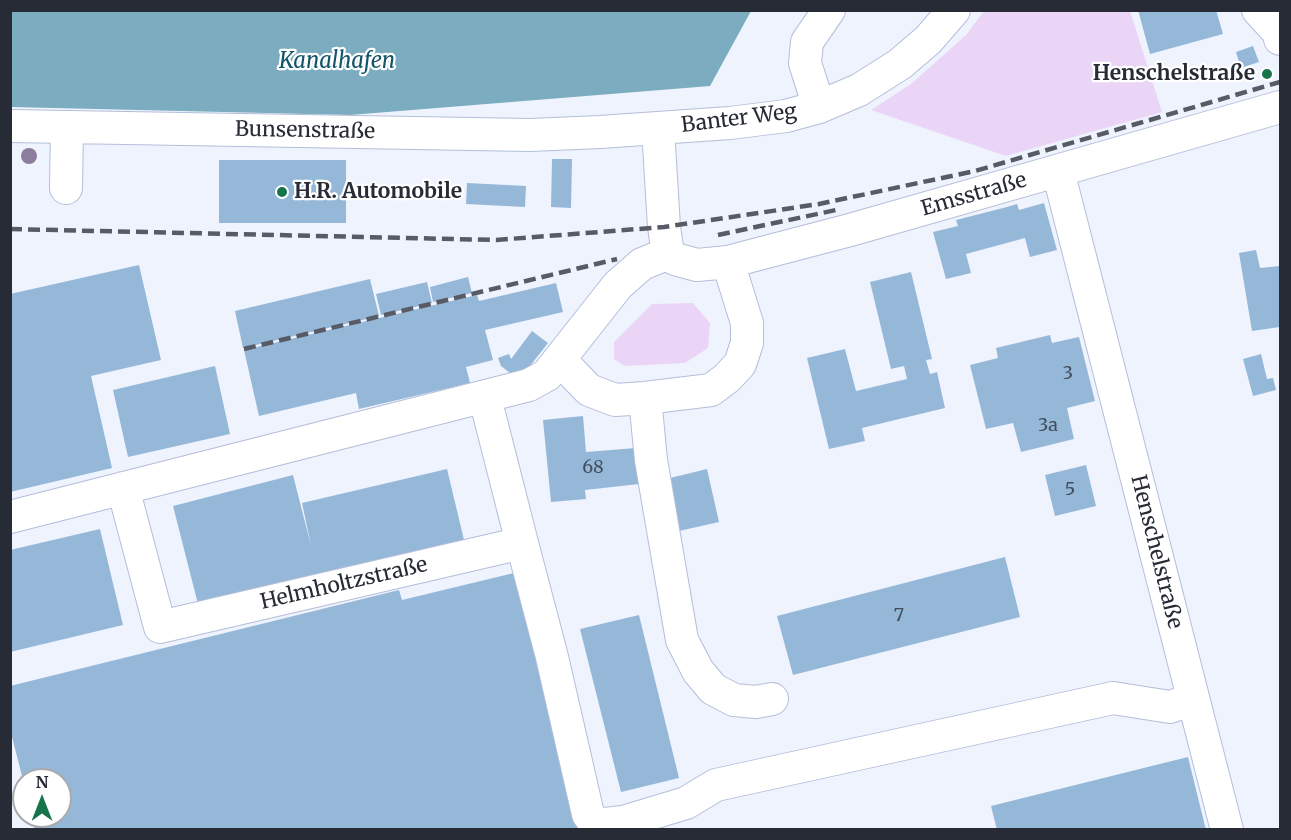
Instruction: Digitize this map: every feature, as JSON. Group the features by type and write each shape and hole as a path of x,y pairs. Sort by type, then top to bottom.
{"street":[{"path":"819,107 805,63 807,42 829,10"},
{"name":"Banter Weg","path":"600,132 730,123 786,116 819,107 859,90 900,64 928,40 954,10"},
{"name":"Emsstraße","path":"669,252 675,259 697,265 728,262 914,212 1281,107"},
{"name":"Bunsenstraße","path":"10,126 530,135 600,132"},
{"path":"66,188 67,127"},
{"path":"10,517 485,398 529,385 547,375 618,285 642,264 669,252 664,227 658,129"},
{"name":"Henschelstraße","path":"1058,171 1227,830"},
{"path":"560,360 589,390 615,400 711,390 740,364 747,343 747,323 728,262"},
{"path":"485,398 552,657 588,814 596,827 622,822 686,803 716,785 1113,698 1170,706 1193,699"},
{"path":"645,398 651,460 682,640 698,671 713,689 734,700 756,702 772,699"},
{"name":"Helmholtzstraße","path":"123,488 160,627 522,543"}],"shaded area":[{"path":"984,11 1130,11 1162,112 1006,156 871,110 911,84 966,35"},
{"path":"693,303 710,323 708,348 685,363 625,366 614,359 614,342 652,304"}],"water":[{"name":"Kanalhafen","path":"11,10 751,11 710,86 350,115 11,107"}],"building":[{"path":"1138,10 1216,10 1223,34 1150,54"},
{"path":"1253,46 1259,62 1241,68 1236,52"},
{"path":"552,159 572,159 571,208 551,207"},
{"name":"H.R. Automobile","path":"219,160 346,160 346,223 219,223"},
{"path":"467,183 526,186 525,207 466,204"},
{"path":"1044,203 1057,250 1030,257 1025,238 966,254 971,273 946,279 933,232 958,226 956,220 1017,204 1019,210"},
{"path":"1256,250 1260,268 1280,266 1280,327 1252,331 1239,253"},
{"path":"139,265 161,360 91,376 112,468 10,492 10,294"},
{"path":"911,272 932,359 926,360 930,374 937,372 945,408 862,428 865,441 829,449 807,358 845,349 856,391 907,379 904,366 891,369 870,282"},
{"path":"468,277 472,293 433,302 430,287"},
{"path":"370,279 379,316 243,348 235,311"},
{"path":"427,282 432,303 381,315 376,294"},
{"path":"556,283 563,312 485,330 493,360 466,367 470,383 359,409 356,393 259,416 244,350 477,295 479,301"},
{"path":"532,331 548,343 519,380 501,366 498,358 509,354 511,359"},
{"path":"1050,335 1052,343 1079,337 1095,401 1067,408 1074,439 1021,452 1013,423 986,429 970,365 998,358 996,348"},
{"path":"1261,354 1267,379 1273,378 1276,390 1253,396 1243,359"},
{"path":"215,366 230,434 128,457 113,390"},
{"path":"583,416 586,452 636,448 639,484 585,490 586,499 551,502 543,420"},
{"path":"1086,465 1096,506 1055,516 1045,475"},
{"path":"447,469 465,544 199,608 173,506 293,475 311,546 302,503"},
{"path":"707,469 719,522 679,531 666,479"},
{"path":"100,529 123,625 10,652 10,550"},
{"path":"1005,557 1020,617 793,675 777,616"},
{"path":"518,572 582,830 35,830 35,828 72,828 72,768 20,768 10,729 10,686 399,590 402,600"},
{"path":"639,615 679,778 621,792 580,629"},
{"path":"1188,757 1206,830 997,830 991,806"}],"railway":[{"path":"10,229 496,240 664,227 819,204 975,171 1280,82"},
{"path":"718,235 836,210"},
{"path":"244,349 617,259"}],"place":[{"name":"Henschelstraße","path":"1267,74"},
{"name":"H.R. Automobile","path":"282,192"}]}
